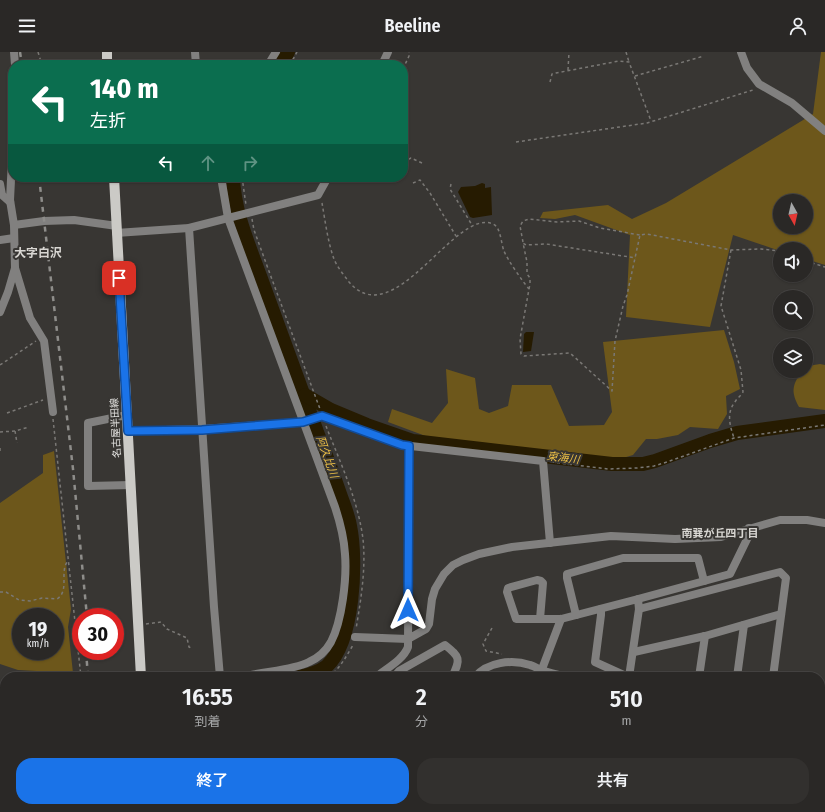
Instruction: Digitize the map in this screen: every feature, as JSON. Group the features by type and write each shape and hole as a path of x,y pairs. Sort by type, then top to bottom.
{"main road":[{"name":"名古屋半田線","path":"114,182 141,672"}],"street":[{"path":"741,52 747,68 752,76 761,85 792,103 825,130"},
{"path":"11,182 10,202 14,225 15,268 30,318 44,340 53,412"},
{"path":"222,182 228,218 335,507 343,538 346,568 341,607 331,641 319,656 309,662 297,666 262,672"},
{"path":"14,225 44,221 74,220 117,230 189,228 318,195 325,182"},
{"path":"0,184 1,195 10,202"},
{"path":"189,228 220,672"},
{"path":"0,240 14,238"},
{"path":"0,312 15,268"},
{"path":"127,415 88,423 88,486 131,485"},
{"path":"128,431 202,430 303,422 322,416 402,445 543,461 550,543"},
{"path":"382,672 404,655 408,647 409,446"},
{"path":"355,637 408,639 426,629 429,624 432,599 435,589 444,574 453,565 479,554 512,547 610,536 675,539 721,537 780,520 807,520 825,523"},
{"path":"540,619 543,583 541,581 536,580 508,588 507,592 516,619 540,619 561,619 730,574 750,533 749,528"},
{"path":"576,615 567,574 623,558 698,558 704,581"},
{"path":"639,609 780,572 786,578 774,672"},
{"path":"629,672 634,652 639,609 638,599"},
{"path":"601,609 595,662 617,672"},
{"path":"634,652 705,636 781,614"},
{"path":"541,672 561,619"},
{"path":"738,672 744,625"},
{"path":"700,672 705,636"},
{"path":"398,672 445,645 457,654 459,663 454,672"},
{"path":"479,672 486,667 493,665 515,662 529,664 538,672"}],"path":[{"path":"568,70 569,52"},
{"path":"626,52 651,121"},
{"path":"635,76 704,56"},
{"path":"550,82 552,74 619,61 629,62"},
{"path":"516,142 651,121 758,88 761,85"},
{"path":"408,160 411,158 422,163"},
{"path":"414,184 420,180 430,193 456,237"},
{"path":"243,182 246,207 252,215 254,230 319,406"},
{"path":"451,184 450,189 472,226"},
{"path":"318,195 322,202 334,259 346,278 354,287 364,294 377,295 400,285 456,237 472,226 490,223 496,226 505,254 529,289"},
{"path":"640,235 636,258 615,342 612,391 570,353 524,356 521,354 520,339 530,284 520,226 526,219 556,222 579,221 600,228 640,235 647,234 731,250 761,248 773,250"},
{"path":"523,243 526,245 546,244 636,258"},
{"path":"731,250 721,306 742,370 743,392 733,404 729,420 734,438"},
{"path":"813,264 825,268"},
{"path":"0,365 42,337"},
{"path":"7,413 43,400 48,387 50,386"},
{"path":"53,412 80,672"},
{"path":"543,461 608,469 654,466 734,438 825,425"},
{"path":"0,432 15,431 29,427"},
{"path":"15,431 17,443"},
{"path":"0,448 0,453"},
{"path":"0,592 6,592 19,600 30,601 42,598 57,599 62,594 65,566 66,562 68,561"},
{"path":"139,625 162,622 167,629 188,638 189,647 193,649"},
{"path":"492,628 483,644 486,651 504,655"}],"shaded area":[{"path":"821,52 825,52 825,265 813,261 813,242 773,242 773,249 733,235 710,327 626,317 630,235 575,215 555,219 540,218 543,212 608,205 632,219 666,203 813,114"},
{"path":"482,183 485,184 485,188 491,187 492,215 473,218 470,217 458,192 461,187 475,186"},
{"path":"724,330 734,362 740,389 726,396 727,414 718,429 690,427 678,435 657,439 646,439 633,455 613,461 439,441 388,422 392,409 432,423 448,403 446,369 475,378 479,409 489,413 508,406 512,385 551,385 569,426 604,425 612,412 603,342"},
{"path":"526,332 534,332 531,351 523,352 524,334"},
{"path":"813,365 825,365 825,410 799,407 795,397 794,385 798,378 813,378"},
{"path":"54,451 71,609 68,627 73,672 18,670 0,664 0,503 43,473 43,455"}],"waterway":[{"name":"阿久比川","path":"283,60 288,52"},
{"name":"阿久比川","path":"233,182 242,227 349,522 352,541 353,579 348,620 343,638 336,654 327,666 316,672"},
{"name":"東海川","path":"305,395 331,410 367,425 413,441 612,464 643,464 737,433 825,421"}],"railway":[{"path":"20,52 21,60"},
{"path":"40,182 73,469 86,608"},
{"path":"87,660 88,672"}],"district":[{"name":"大字白沢","path":"38,253"},
{"name":"南巽が丘四丁目","path":"720,533"}],"route":[{"path":"119,278 128,431 202,430 303,422 322,416 402,445 409,446 408,610"}]}
